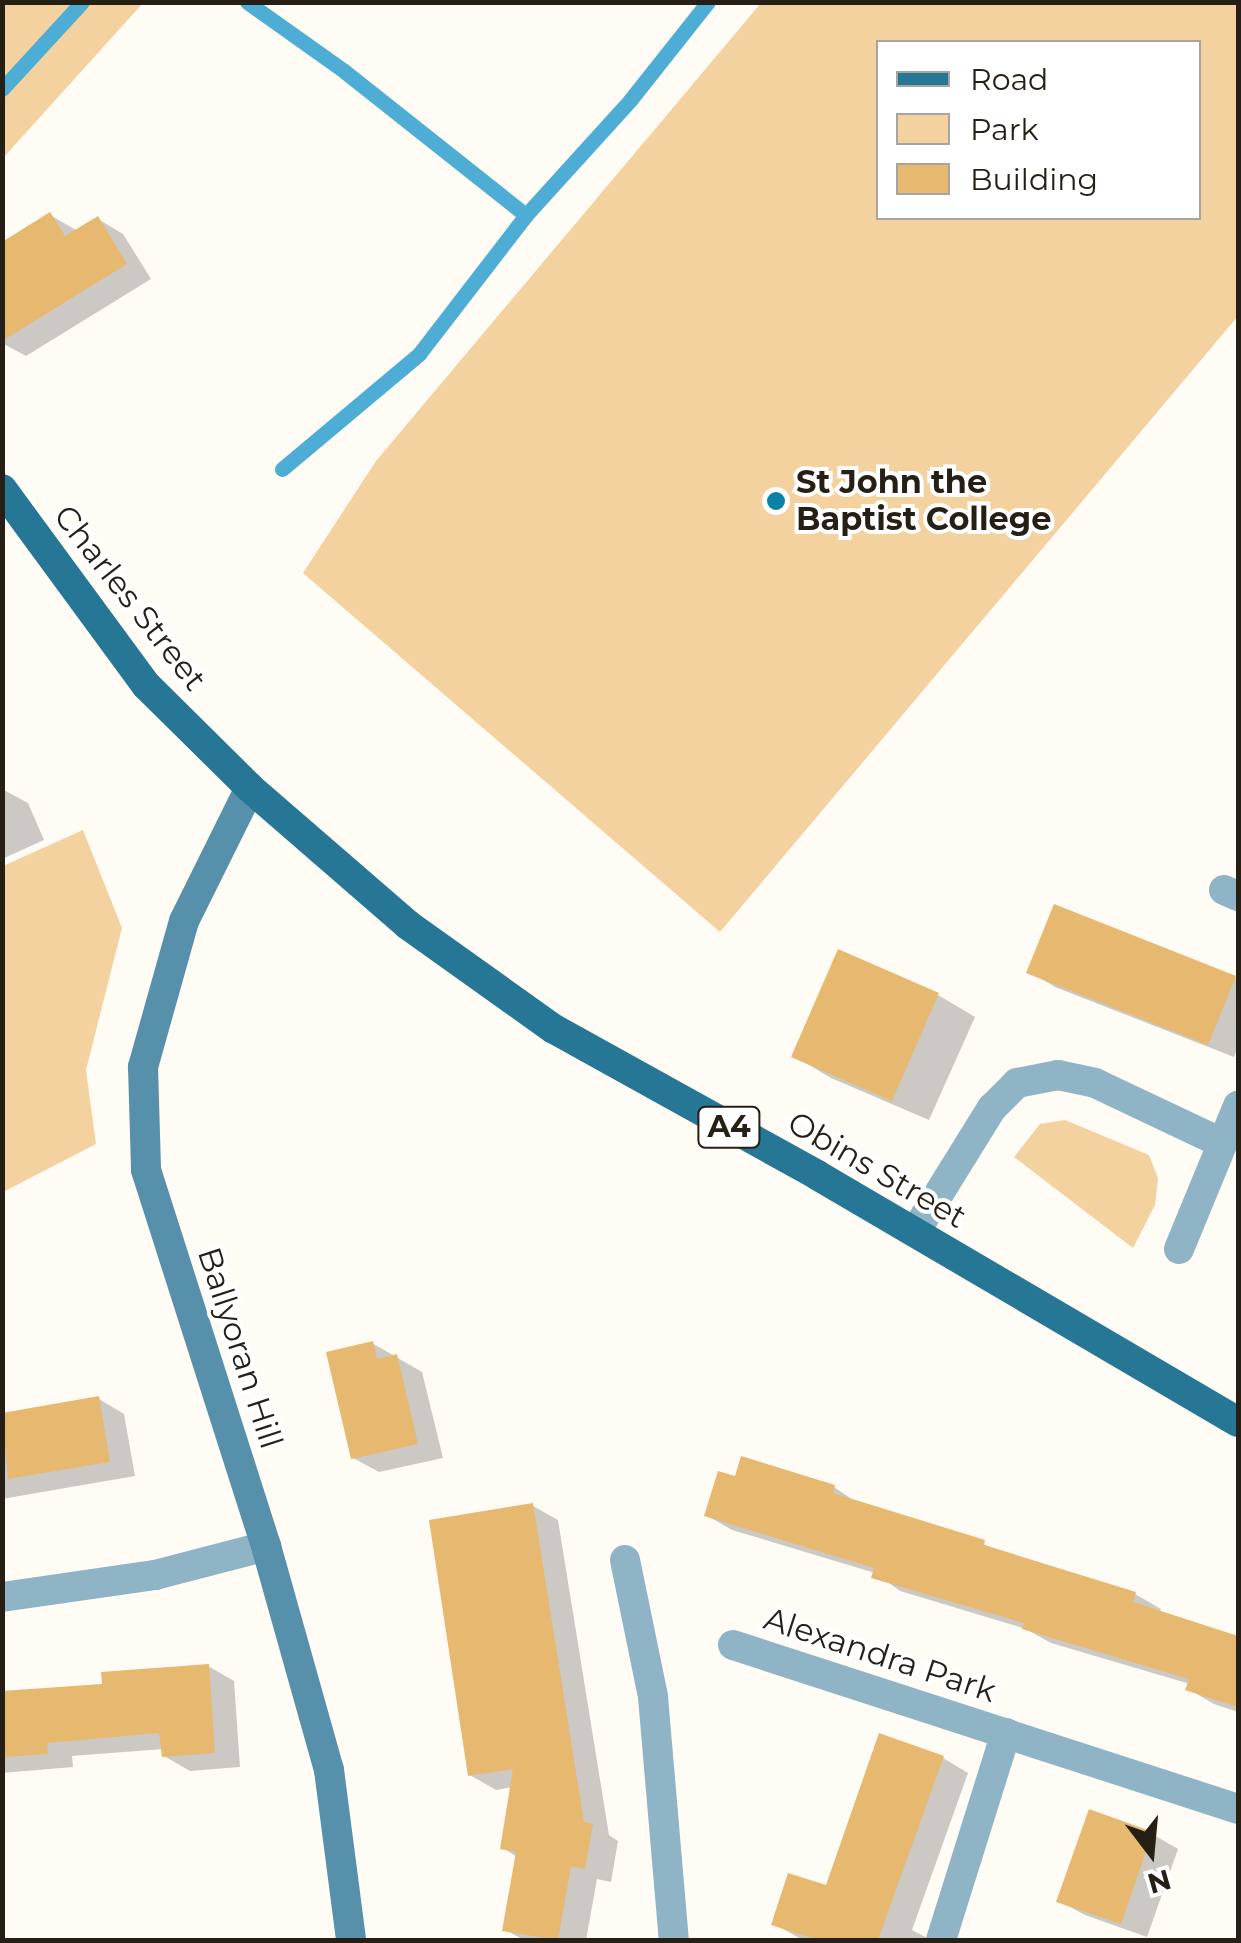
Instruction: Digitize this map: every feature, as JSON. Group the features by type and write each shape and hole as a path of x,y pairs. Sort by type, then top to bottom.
{"main road":[{"name":"Charles Street","path":"4,494 146,685 250,788"},
{"name":"Obins Street","path":"250,788 408,925 554,1030 915,1232 1238,1422"}],"street":[{"name":"Ballyoran Hill","path":"250,788 184,921 143,1067 146,1170 266,1546 329,1770 351,1940"},
{"path":"915,1232 992,1108 1017,1083 1058,1075 1095,1082 1222,1143"},
{"path":"1179,1249 1238,1106"},
{"path":"2,1597 154,1575 266,1546"},
{"path":"625,1560 653,1697 674,1940"},
{"name":"Alexandra Park","path":"733,1645 1238,1809"},
{"name":"Alexandra Park","path":"941,1940 1006,1733"}],"green space":[{"path":"6,2 143,3 3,158 2,6"},
{"name":"St John the Baptist College","path":"761,3 1238,3 1238,316 720,932 303,573 376,461"},
{"path":"83,830 122,928 86,1070 96,1144 3,1192 3,866"},
{"path":"1065,1120 1149,1155 1158,1178 1155,1205 1133,1248 1014,1157 1040,1124"}],"building":[{"path":"50,212 65,236 98,216 127,264 2,341 2,242"},
{"path":"1054,904 1236,976 1208,1045 1026,973"},
{"path":"838,949 939,993 892,1101 791,1057"},
{"path":"373,1341 377,1359 397,1354 418,1444 351,1459 326,1352"},
{"path":"99,1396 110,1462 8,1479 2,1413"},
{"path":"741,1456 835,1485 833,1493 985,1540 984,1545 1136,1592 1133,1602 1238,1636 1238,1707 1185,1690 1189,1679 1022,1629 1024,1623 871,1578 874,1568 704,1516 718,1471 735,1476"},
{"path":"533,1503 584,1822 593,1824 585,1869 571,1866 558,1940 502,1931 516,1852 500,1849 513,1769 468,1776 429,1520"},
{"path":"209,1664 215,1753 162,1757 159,1733 47,1743 48,1754 2,1757 2,1691 102,1684 101,1672"},
{"path":"879,1733 944,1756 878,1940 818,1940 771,1925 788,1873 826,1885"},
{"path":"1089,1809 1153,1832 1121,1924 1056,1902"}],"waterway":[{"path":"2,89 82,2"},
{"path":"247,2 344,71 526,215 631,99 708,2"},
{"path":"282,469 419,354 526,215"}],"place":[{"name":"St John the Baptist College","path":"776,501"}]}
